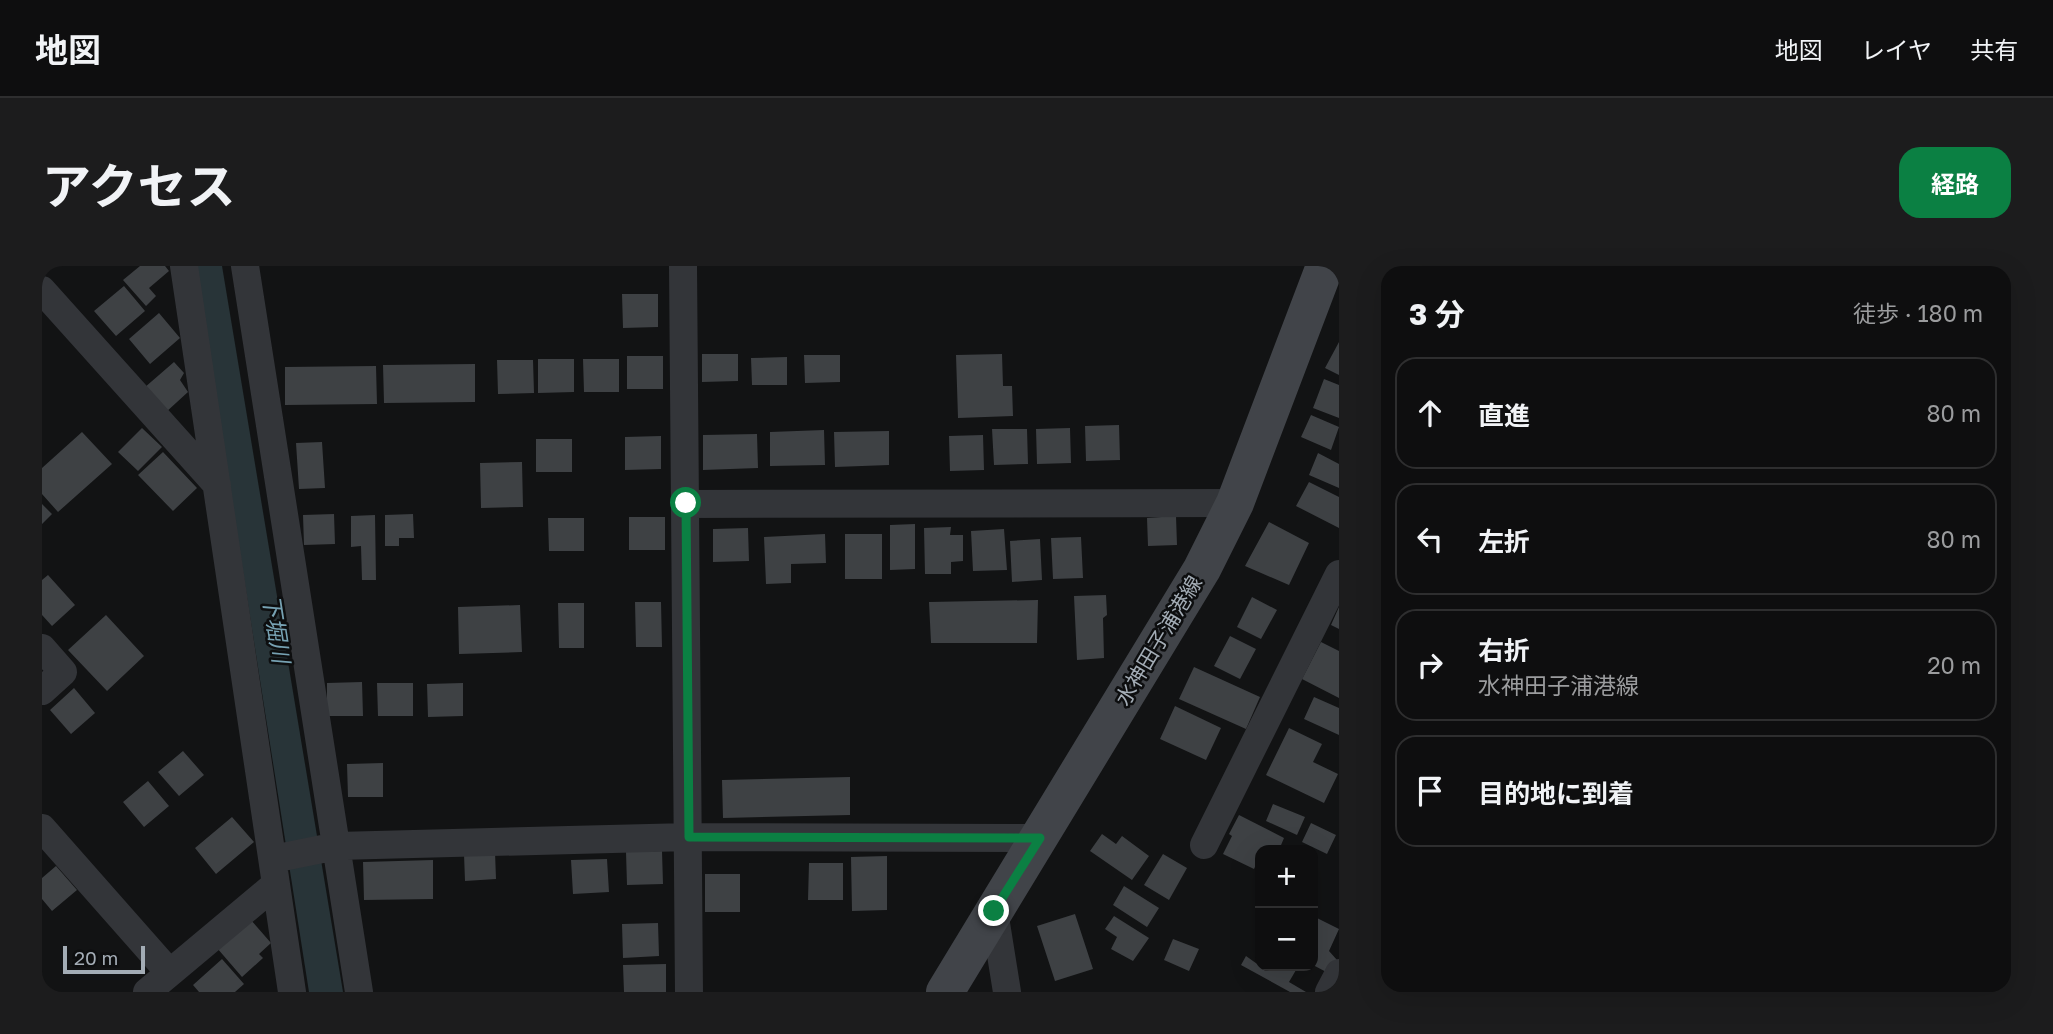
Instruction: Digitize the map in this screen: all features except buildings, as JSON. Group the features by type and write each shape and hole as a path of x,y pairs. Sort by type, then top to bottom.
{"main road":[{"name":"水神田子浦港線","path":"945,992 1202,569 1235,503 1325,266"}],"street":[{"path":"184,266 292,992"},
{"path":"245,266 359,992"},
{"path":"683,266 689,992"},
{"path":"42,290 217,485"},
{"path":"686,503 1235,503"},
{"path":"1204,845 1339,574"},
{"path":"42,648 63,672 42,691"},
{"path":"42,828 169,972"},
{"path":"147,992 274,871 337,846 689,837 1040,838"},
{"path":"994,911 1007,992"},
{"path":"1329,992 1339,973"}],"water":[{"name":"下堀川","path":"195,266 222,266 343,992 309,992"}],"route":[{"path":"686,503 689,837 1040,838 994,911"}]}
